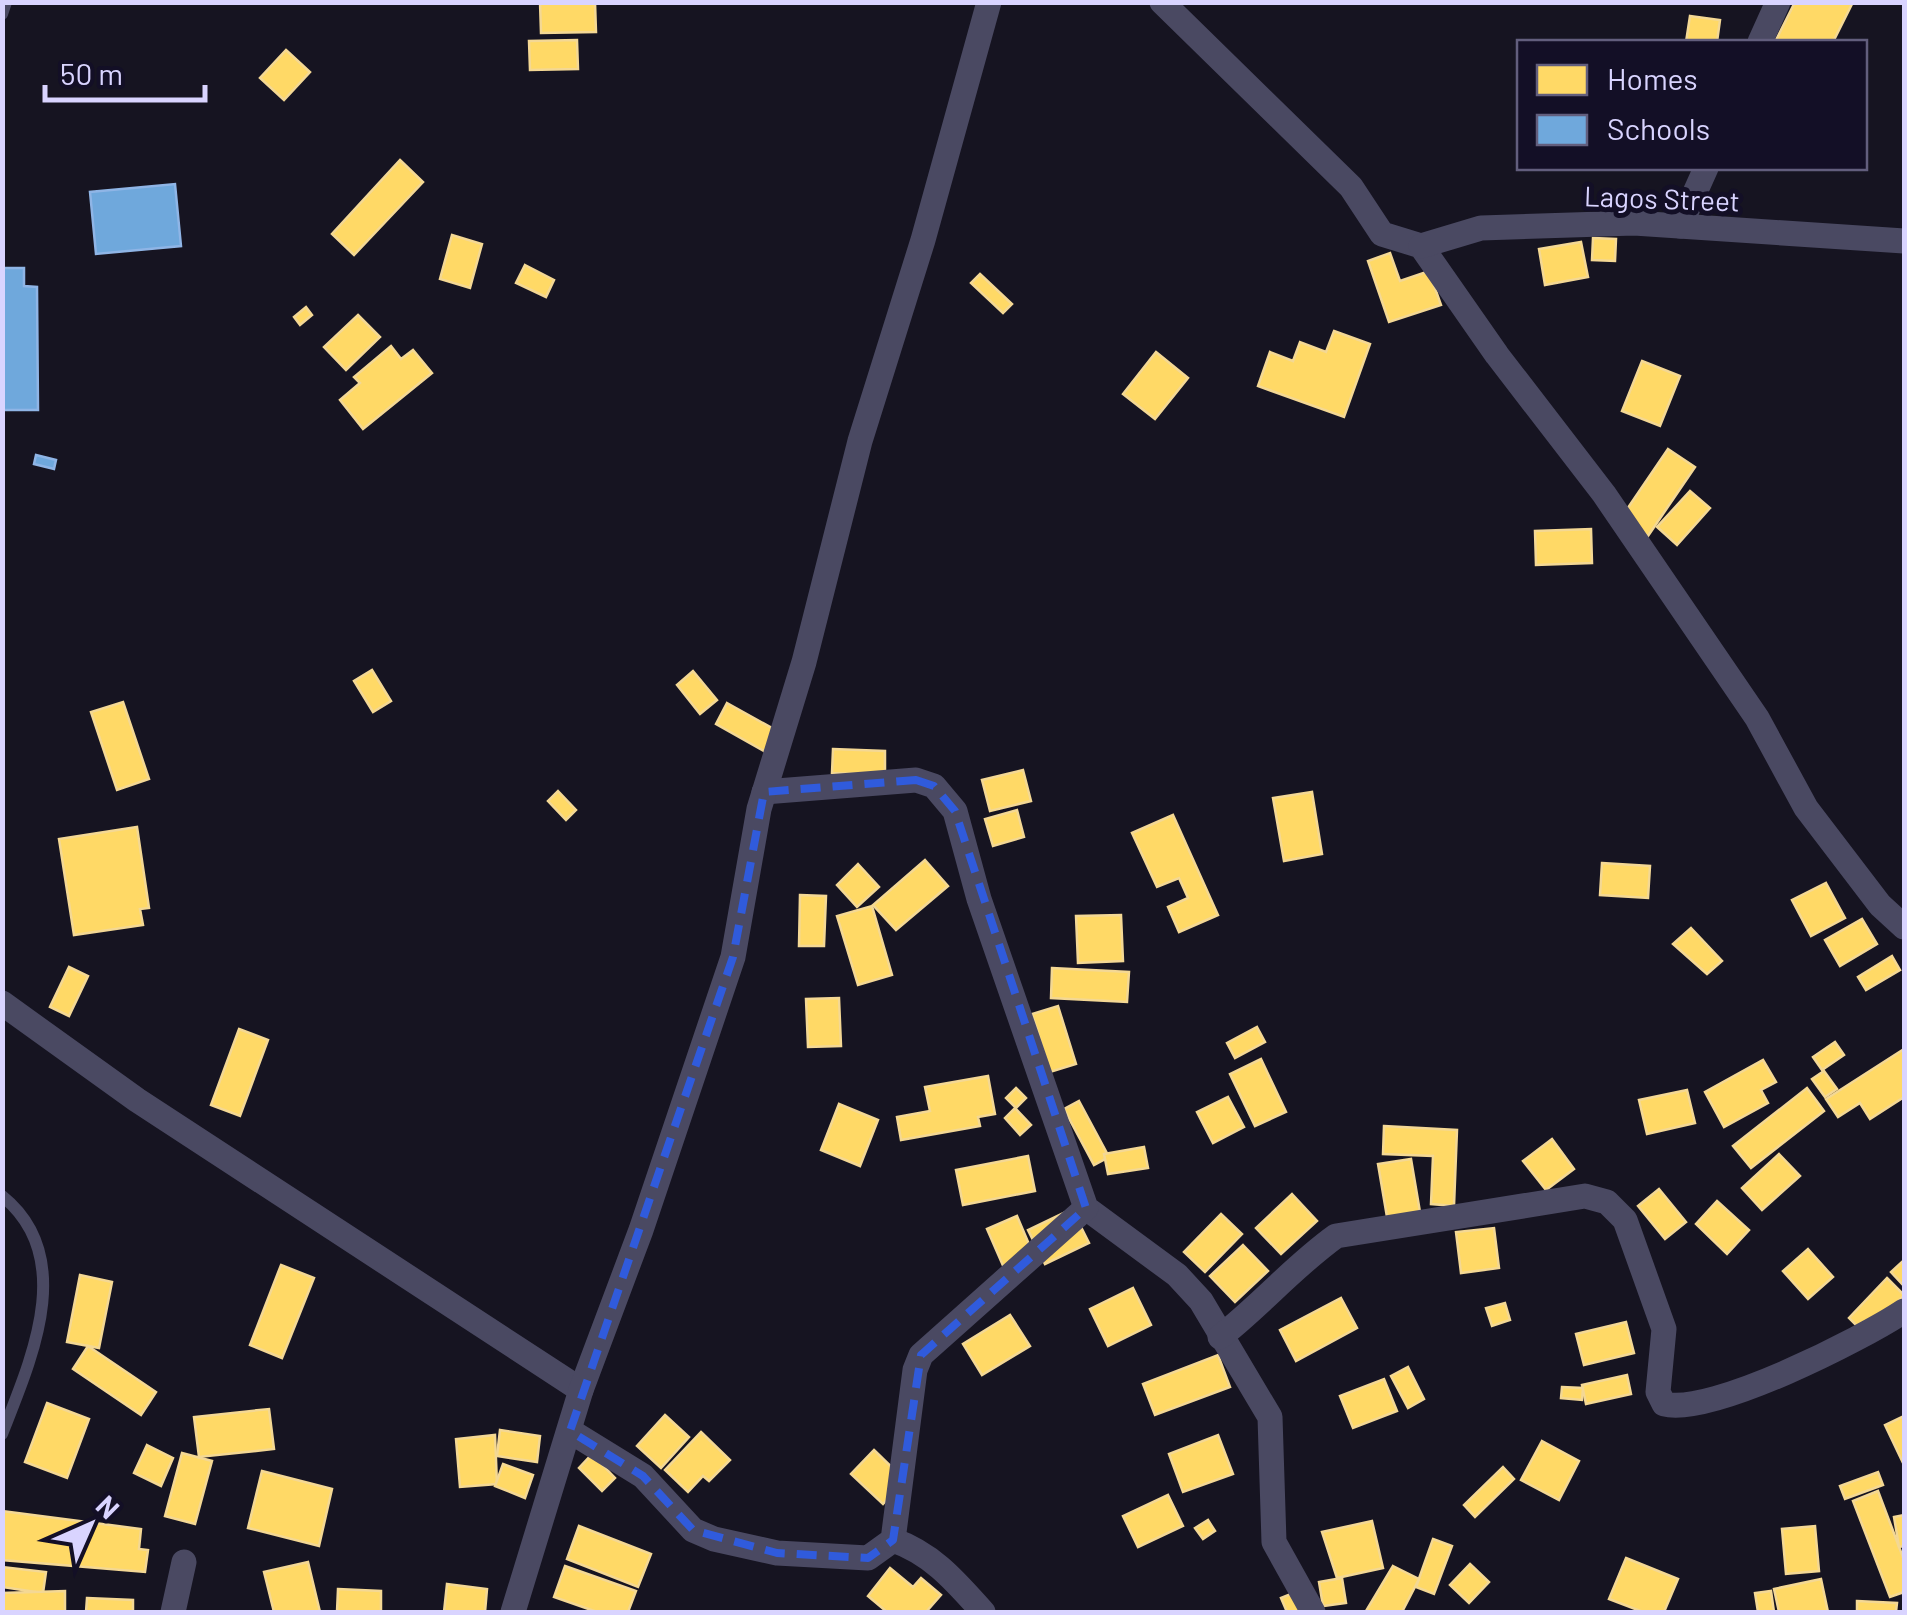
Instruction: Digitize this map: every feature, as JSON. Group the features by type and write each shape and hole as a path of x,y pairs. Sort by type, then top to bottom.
{"street":[{"path":"513,1612 580,1390 640,1230 733,957 764,792 804,662 860,441 923,240 989,2"},
{"path":"1162,2 1352,188 1382,234 1421,246 1496,356 1615,510 1757,718 1806,808 1880,905 1904,927"},
{"path":"1761,40 1778,2"},
{"path":"1680,226 1705,170"},
{"name":"Lagos Street","path":"1421,246 1481,228 1634,223 1904,241"},
{"path":"764,792 916,780 934,786 955,811 979,899 1086,1208 1177,1275 1200,1301 1270,1417 1274,1542 1313,1612"},
{"path":"2,1003 137,1100 580,1390"},
{"path":"1220,1337 1266,1300 1303,1260 1336,1236 1585,1196 1607,1202 1625,1220 1664,1329 1658,1392 1664,1404 1680,1408 1750,1387 1868,1335 1904,1310"},
{"path":"570,1431 642,1476 692,1530 777,1553 868,1558 893,1540 915,1370 922,1355 1086,1208"},
{"path":"893,1540 918,1548 945,1570 983,1612"},
{"path":"173,1612 184,1562"}],"lane":[{"path":"2,14 6,2"},
{"path":"2,1196 34,1234 45,1266 46,1296 2,1434"}],"highlighted area":[{"path":"916,780 934,786 955,811 1086,1208 921,1355 893,1540 868,1558 777,1553 714,1539 693,1530 643,1476 570,1431 733,957 764,792"}],"building: Homes":[{"path":"540,2 595,2 596,32 541,33"},
{"path":"1795,2 1853,2 1834,40 1776,40"},
{"path":"1690,16 1720,20 1717,40 1686,40"},
{"path":"577,40 578,69 530,70 529,41"},
{"path":"286,50 310,72 284,100 260,78"},
{"path":"400,160 423,182 354,255 332,234"},
{"path":"452,235 482,244 470,288 440,279"},
{"path":"1593,238 1616,239 1615,261 1592,260"},
{"path":"1581,242 1588,277 1545,285 1539,249"},
{"path":"1390,253 1400,281 1429,271 1441,305 1389,322 1368,261"},
{"path":"525,265 554,280 546,297 516,283"},
{"path":"980,274 1012,304 1003,313 971,283"},
{"path":"306,307 312,315 300,325 294,317"},
{"path":"358,315 380,337 346,370 324,347"},
{"path":"1334,331 1370,344 1344,417 1258,386 1270,352 1293,361 1300,342 1326,352"},
{"path":"391,346 401,359 413,350 432,373 363,429 340,400 360,383 354,377"},
{"path":"1156,352 1188,378 1155,419 1123,394"},
{"path":"1642,361 1680,376 1660,426 1622,411"},
{"path":"1668,449 1695,467 1648,536 1621,518"},
{"path":"1690,491 1710,508 1677,545 1657,527"},
{"path":"1591,529 1592,563 1536,565 1535,531"},
{"path":"372,670 391,701 373,712 354,681"},
{"path":"693,671 717,700 700,714 677,685"},
{"path":"123,702 149,779 117,790 91,712"},
{"path":"727,703 781,733 769,754 716,724"},
{"path":"833,749 885,751 885,775 832,773"},
{"path":"1023,770 1031,801 990,811 982,780"},
{"path":"558,791 576,810 566,820 548,801"},
{"path":"1312,792 1322,854 1284,861 1273,798"},
{"path":"1017,810 1024,837 993,846 985,819"},
{"path":"1173,815 1218,915 1179,932 1168,907 1188,898 1179,878 1157,887 1132,833"},
{"path":"137,827 149,908 140,909 143,925 74,935 59,839"},
{"path":"925,860 948,886 896,930 873,905"},
{"path":"1602,863 1650,866 1648,898 1600,895"},
{"path":"858,864 879,887 857,907 837,885"},
{"path":"1826,883 1845,918 1811,936 1792,900"},
{"path":"800,895 826,896 824,946 799,946"},
{"path":"872,906 892,975 858,985 837,916"},
{"path":"1121,915 1123,961 1078,963 1076,916"},
{"path":"1862,919 1877,944 1840,966 1825,940"},
{"path":"1691,928 1722,961 1707,974 1673,944"},
{"path":"1892,956 1900,970 1866,990 1858,977"},
{"path":"69,967 88,976 69,1016 50,1007"},
{"path":"1052,968 1129,972 1127,1002 1051,998"},
{"path":"839,998 841,1046 808,1047 806,999"},
{"path":"1058,1006 1076,1064 1050,1072 1032,1014"},
{"path":"1257,1027 1265,1042 1235,1058 1227,1043"},
{"path":"239,1029 268,1040 240,1116 211,1105"},
{"path":"1835,1042 1844,1055 1822,1070 1813,1057"},
{"path":"1904,1049 1904,1097 1870,1119 1860,1103 1838,1117 1826,1099"},
{"path":"1261,1059 1286,1112 1255,1126 1230,1074"},
{"path":"1763,1060 1776,1082 1761,1090 1768,1103 1724,1127 1705,1092"},
{"path":"1824,1071 1837,1089 1825,1097 1812,1079"},
{"path":"988,1076 995,1114 978,1117 980,1126 901,1140 897,1117 930,1111 925,1087"},
{"path":"1016,1088 1026,1098 1016,1108 1006,1098"},
{"path":"1807,1088 1824,1111 1751,1168 1733,1146"},
{"path":"1687,1090 1695,1123 1647,1134 1639,1100"},
{"path":"1228,1097 1244,1127 1213,1143 1197,1112"},
{"path":"1079,1101 1109,1157 1094,1165 1064,1109"},
{"path":"839,1104 878,1120 860,1166 821,1150"},
{"path":"1015,1108 1031,1125 1020,1135 1005,1118"},
{"path":"1384,1126 1457,1130 1454,1206 1431,1204 1433,1156 1383,1154"},
{"path":"1552,1139 1574,1169 1546,1190 1523,1161"},
{"path":"1144,1147 1148,1168 1108,1174 1104,1154"},
{"path":"1779,1154 1800,1176 1762,1210 1742,1188"},
{"path":"1028,1156 1035,1191 963,1205 956,1170"},
{"path":"1411,1159 1420,1212 1387,1217 1378,1164"},
{"path":"1659,1189 1686,1222 1665,1239 1638,1206"},
{"path":"1292,1194 1317,1221 1281,1254 1256,1228"},
{"path":"1717,1201 1749,1230 1727,1254 1696,1224"},
{"path":"1072,1209 1089,1243 1045,1264 1028,1230"},
{"path":"1221,1214 1242,1234 1205,1272 1184,1252"},
{"path":"1017,1216 1034,1256 1004,1268 987,1229"},
{"path":"1494,1228 1499,1268 1461,1273 1456,1232"},
{"path":"1243,1245 1268,1271 1235,1302 1210,1276"},
{"path":"1808,1249 1833,1277 1808,1299 1783,1271"},
{"path":"1904,1260 1904,1286 1891,1272"},
{"path":"281,1265 314,1278 282,1358 250,1345"},
{"path":"80,1275 112,1282 99,1348 67,1342"},
{"path":"1887,1278 1904,1295 1866,1335 1849,1318"},
{"path":"1133,1288 1151,1325 1108,1346 1090,1309"},
{"path":"1341,1298 1357,1328 1296,1361 1280,1330"},
{"path":"1505,1303 1510,1320 1492,1326 1486,1308"},
{"path":"1010,1315 1030,1346 982,1375 963,1344"},
{"path":"1626,1322 1634,1353 1584,1365 1576,1334"},
{"path":"88,1346 156,1392 141,1415 73,1369"},
{"path":"1218,1355 1230,1387 1155,1415 1143,1384"},
{"path":"1408,1367 1424,1399 1408,1408 1391,1376"},
{"path":"1627,1375 1631,1394 1586,1404 1582,1385"},
{"path":"1384,1379 1397,1411 1353,1428 1340,1396"},
{"path":"1562,1387 1583,1388 1582,1400 1561,1398"},
{"path":"47,1403 89,1419 67,1478 25,1462"},
{"path":"269,1409 274,1449 199,1457 194,1417"},
{"path":"665,1415 689,1437 661,1468 637,1446"},
{"path":"1904,1416 1904,1465 1885,1425"},
{"path":"500,1430 540,1436 537,1462 497,1456"},
{"path":"701,1432 730,1460 709,1481 703,1476 688,1492 665,1470"},
{"path":"495,1435 497,1484 460,1487 456,1439"},
{"path":"1218,1435 1233,1474 1183,1492 1169,1454"},
{"path":"1542,1441 1579,1461 1559,1500 1521,1480"},
{"path":"147,1445 173,1458 161,1486 134,1473"},
{"path":"874,1450 905,1480 883,1504 851,1474"},
{"path":"182,1453 212,1461 195,1524 165,1516"},
{"path":"592,1454 615,1478 602,1491 579,1468"},
{"path":"503,1464 533,1475 525,1498 495,1486"},
{"path":"1503,1467 1514,1479 1475,1517 1464,1505"},
{"path":"262,1471 332,1489 319,1546 248,1528"},
{"path":"1878,1472 1883,1485 1845,1499 1840,1486"},
{"path":"1878,1491 1904,1560 1904,1592 1890,1597 1853,1501"},
{"path":"1168,1495 1183,1526 1138,1547 1123,1516"},
{"path":"2,1511 141,1529 139,1549 148,1550 145,1572 2,1560"},
{"path":"1904,1515 1904,1546 1899,1547 1894,1517"},
{"path":"1208,1520 1215,1531 1203,1539 1195,1528"},
{"path":"1372,1521 1383,1568 1337,1578 1322,1532"},
{"path":"579,1526 651,1554 638,1587 567,1559"},
{"path":"1815,1526 1819,1571 1786,1574 1782,1529"},
{"path":"1433,1539 1452,1546 1434,1594 1416,1587"},
{"path":"1626,1558 1678,1579 1664,1612 1643,1612 1609,1599"},
{"path":"308,1562 320,1612 274,1612 264,1572"},
{"path":"1470,1564 1489,1582 1469,1603 1450,1585"},
{"path":"565,1566 636,1591 628,1612 597,1612 554,1597"},
{"path":"1393,1566 1419,1579 1402,1612 1366,1611"},
{"path":"2,1567 46,1572 43,1593 2,1587"},
{"path":"890,1568 913,1587 921,1578 941,1595 926,1612 887,1612 868,1596"},
{"path":"1342,1578 1346,1603 1323,1606 1319,1582"},
{"path":"1821,1579 1828,1612 1779,1612 1774,1589"},
{"path":"447,1584 487,1589 485,1612 444,1612"},
{"path":"338,1589 381,1591 381,1612 337,1612"},
{"path":"65,1591 65,1612 2,1612 2,1593"},
{"path":"1298,1591 1307,1612 1287,1612 1281,1598"},
{"path":"1771,1591 1774,1612 1758,1612 1755,1593"},
{"path":"87,1598 133,1600 133,1612 86,1612"},
{"path":"1857,1601 1897,1603 1896,1612 1857,1612"}],"building: Schools":[{"path":"175,184 181,246 96,254 90,192"},
{"path":"2,268 24,268 24,286 37,287 38,410 2,410"},
{"path":"36,455 56,460 54,469 34,464"}]}
